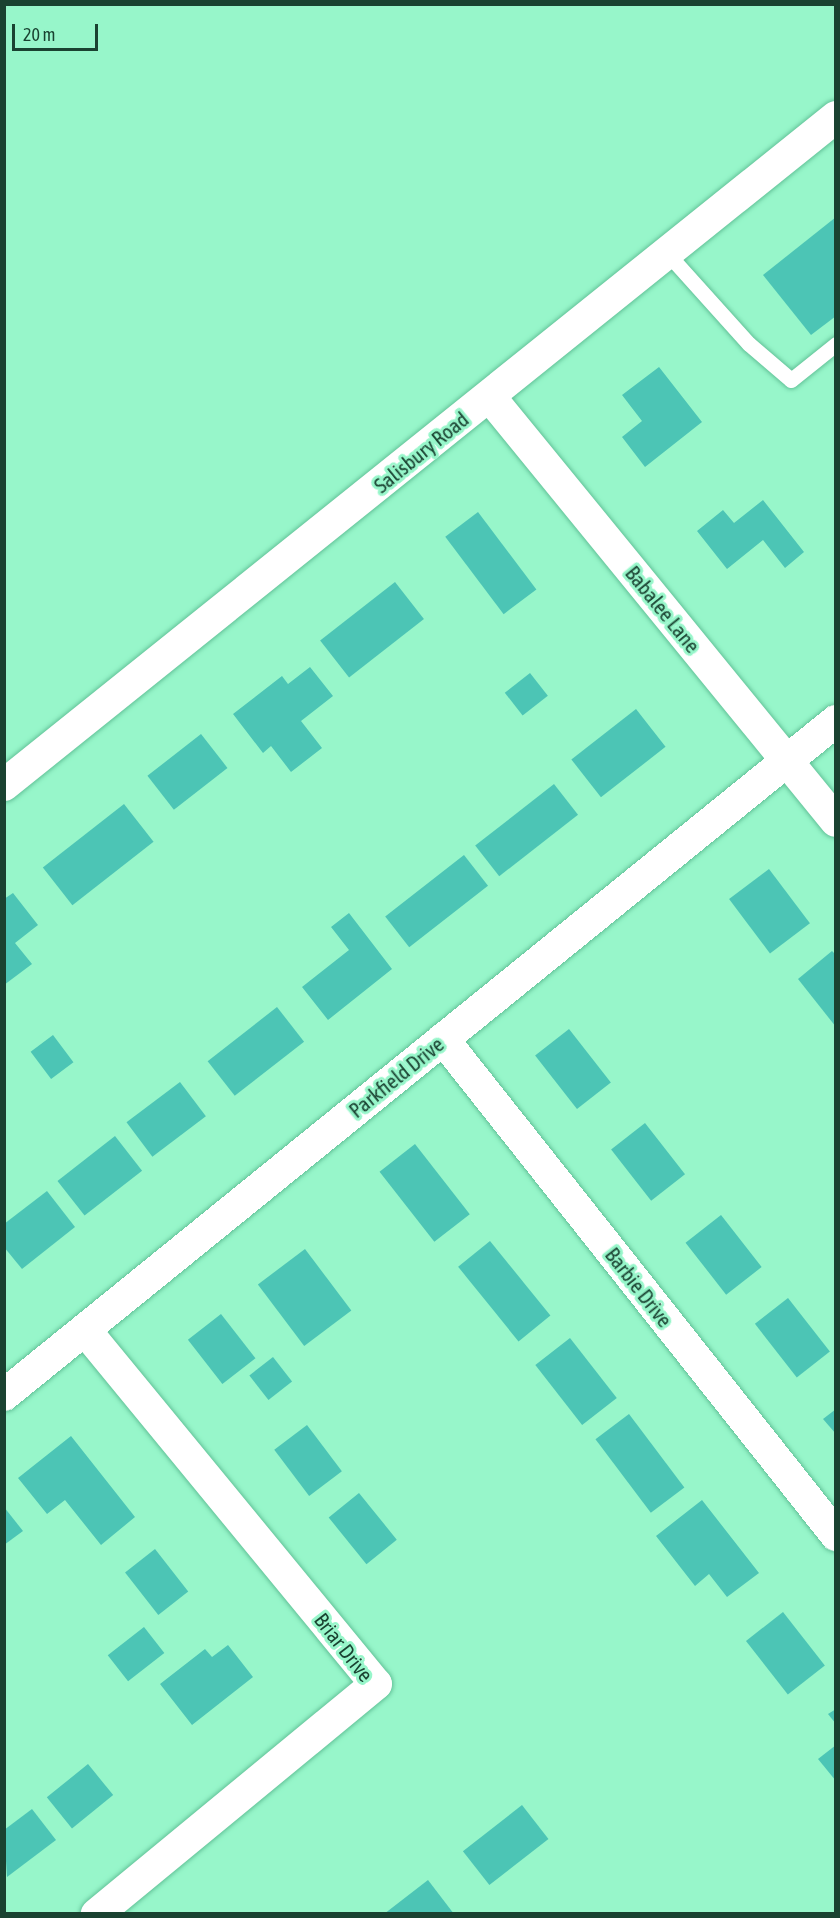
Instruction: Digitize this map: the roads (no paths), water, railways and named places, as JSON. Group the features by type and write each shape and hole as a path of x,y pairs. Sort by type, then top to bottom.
{"street":[{"name":"Salisbury Road","path":"4,785 836,117"},
{"name":"Babalee Lane","path":"490,397 836,821"},
{"name":"Parkfield Drive","path":"4,1395 836,721"},
{"name":"Barbie Drive","path":"442,1039 836,1535"},
{"name":"Briar Drive","path":"85,1330 376,1684 97,1914"}],"lane":[{"path":"668,253 749,344 791,380 836,344"}]}
